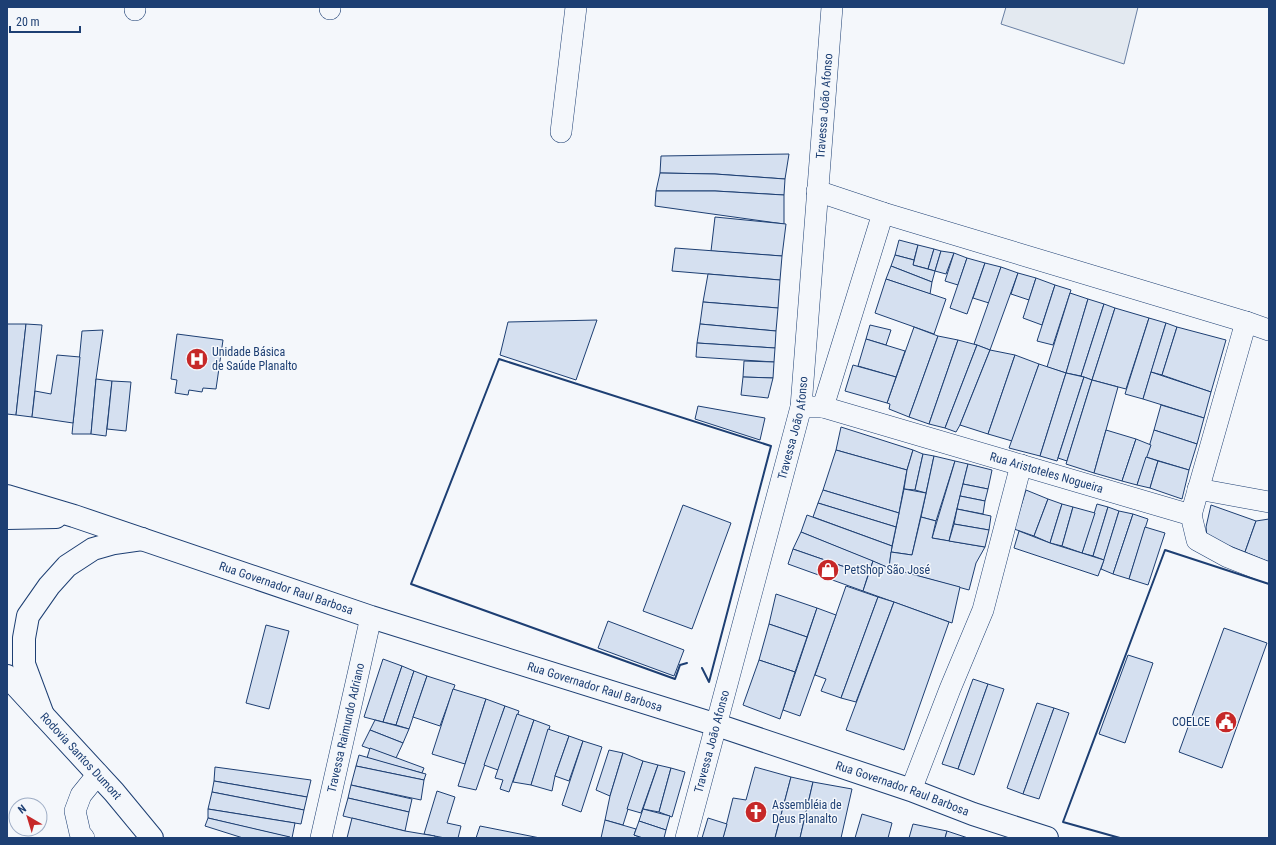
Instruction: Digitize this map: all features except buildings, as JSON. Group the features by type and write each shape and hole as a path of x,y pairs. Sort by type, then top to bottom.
{"main road":[{"name":"Rua Governador Raul Barbosa","path":"7,496 74,516 371,617 717,724 911,790 973,814 1046,838"},
{"path":"7,518 74,516"},
{"path":"43,715 24,664 24,638 28,616 48,586 67,566 94,549 114,543 142,539"},
{"name":"Rodovia Santos Dumont","path":"7,676 98,774 152,838"}],"street":[{"path":"561,132 576,7"},
{"name":"Travessa João Afonso","path":"686,838 801,407 832,7"},
{"path":"817,191 883,214 1269,330"},
{"path":"822,407 883,214"},
{"path":"1246,322 1191,515 1197,540 1228,557 1269,573"},
{"name":"Rua Aristoteles Nogueira","path":"801,407 822,407 1191,515"},
{"path":"911,790 950,689 983,610 1021,465"},
{"path":"1198,489 1269,502"},
{"name":"Travessa Raimundo Adriano","path":"321,838 371,617"},
{"path":"77,832 76,811 81,795 98,774"}],"shaded area":[{"path":"1006,7 1138,7 1124,64 1001,24"}],"wall":[{"path":"687,663 680,665 675,679 411,584 499,359 771,446 709,682 702,668"},
{"path":"1120,838 1063,822 1165,550 1269,584"}],"place":[{"name":"Unidade Básica de Saúde Planalto","path":"197,359"},
{"name":"PetShop São José","path":"828,570"},
{"name":"COELCE","path":"1226,722"},
{"name":"Assembléia de Deus Planalto","path":"756,812"}]}
